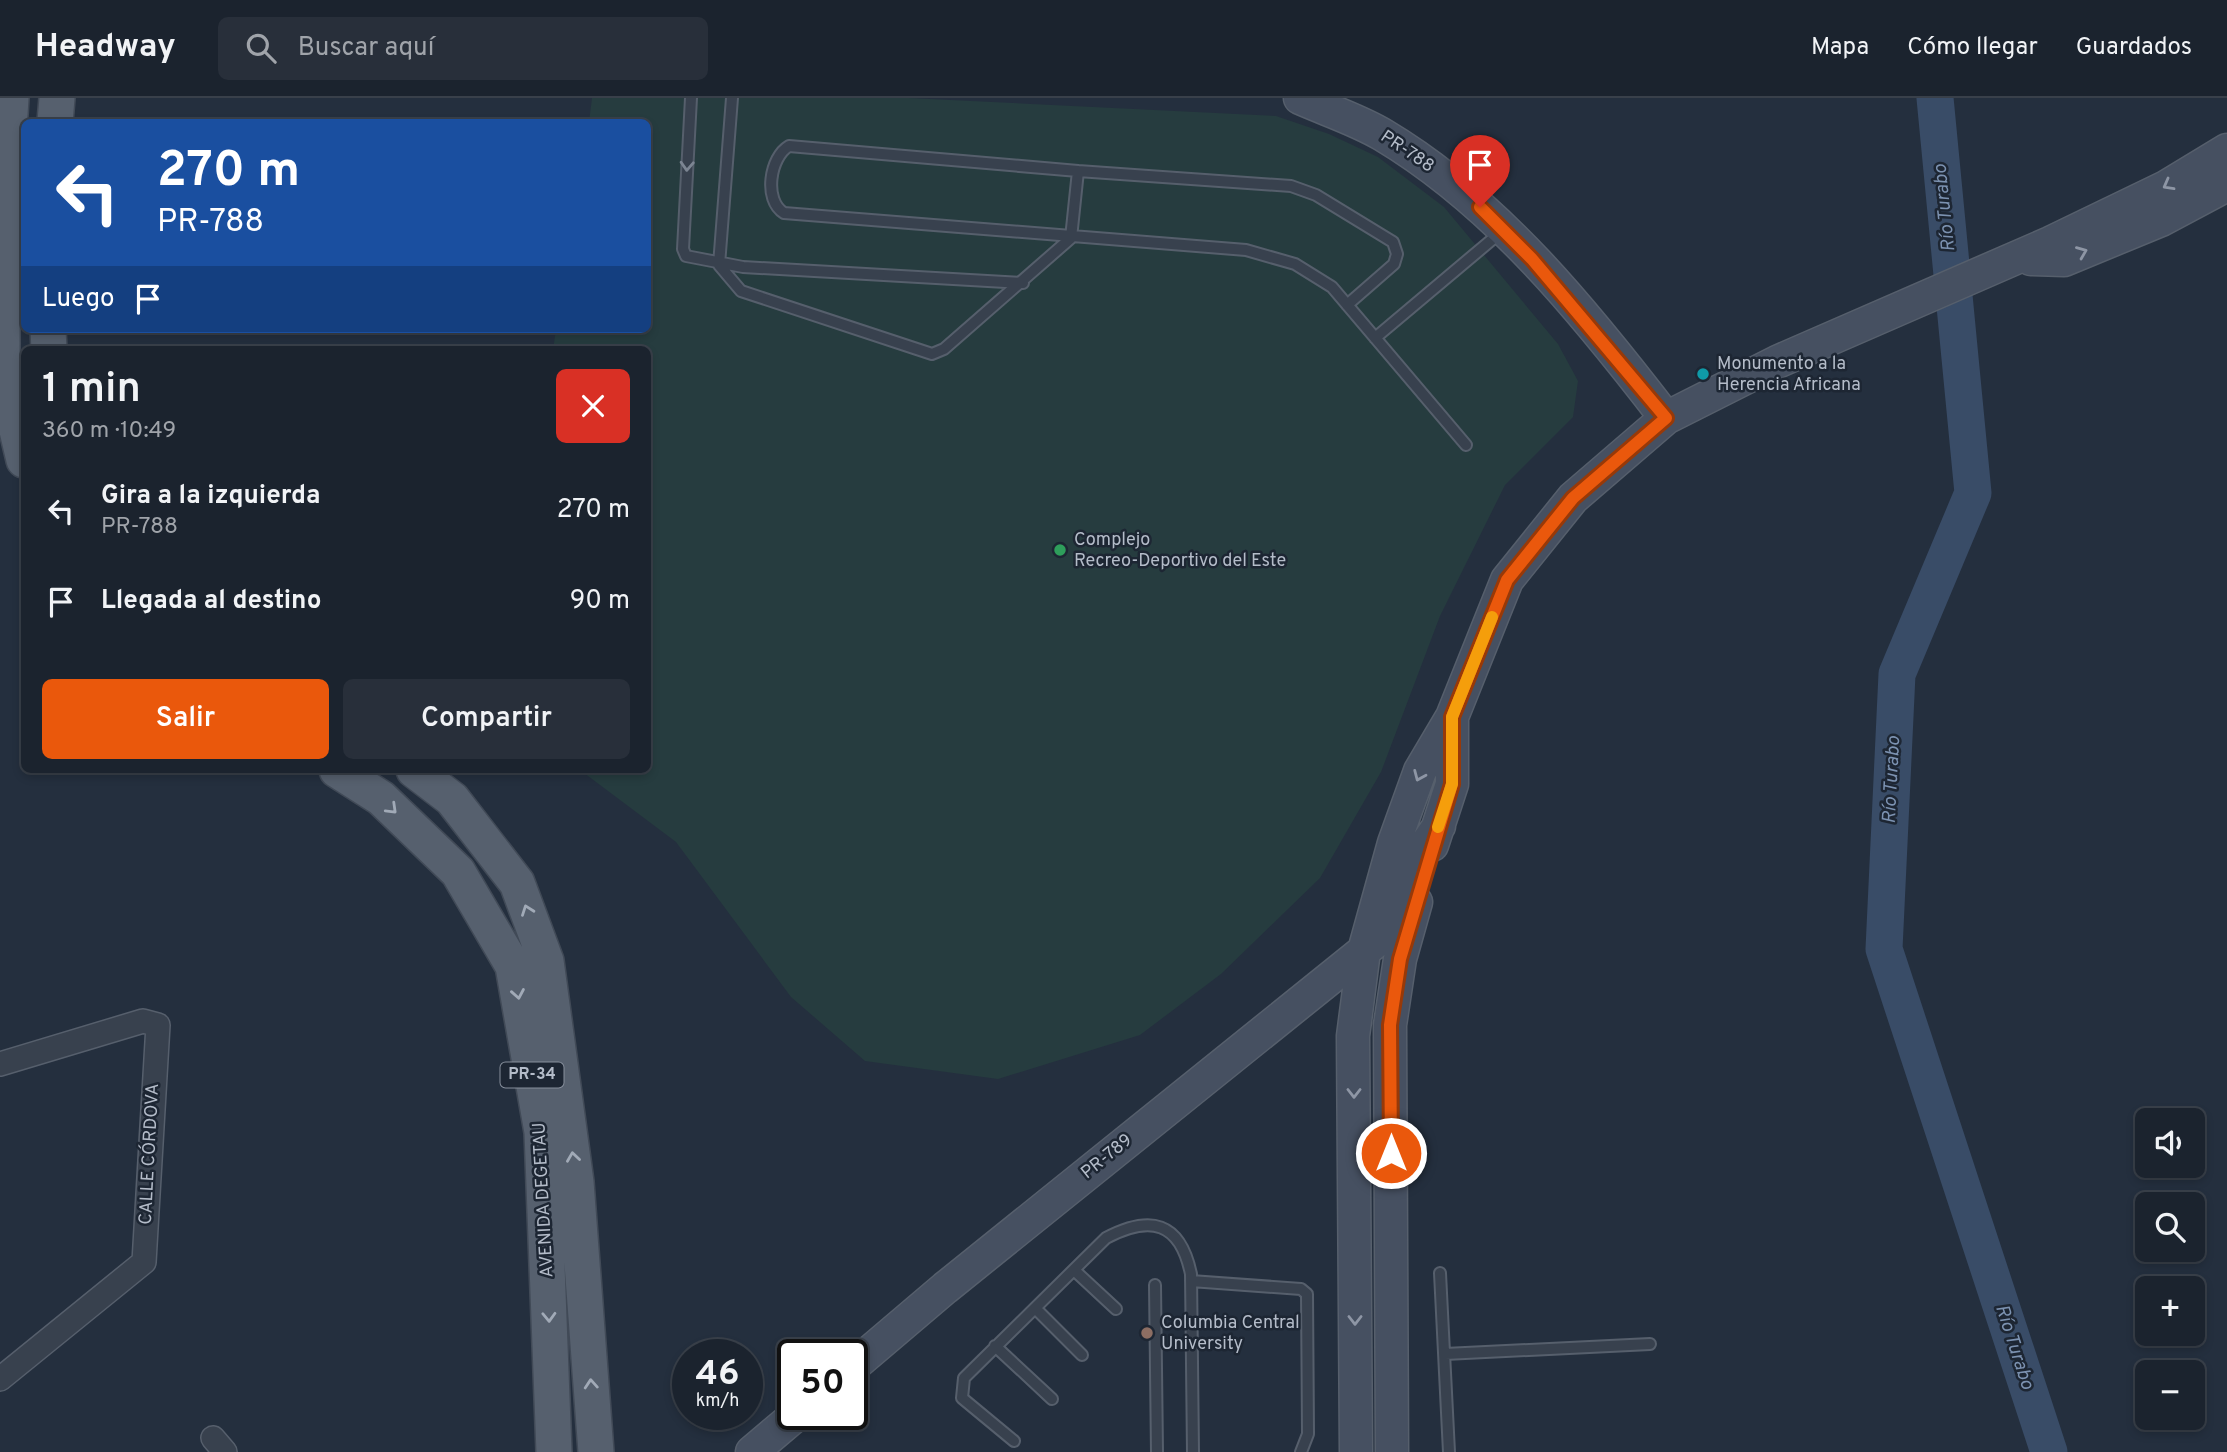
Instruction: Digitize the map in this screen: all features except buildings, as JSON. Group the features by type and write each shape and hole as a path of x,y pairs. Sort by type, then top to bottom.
{"main road":[{"path":"11,98 2,241 2,367 21,447"},
{"path":"55,119 57,98"},
{"name":"PR-788","path":"1300,98 1381,133 1441,175 1503,230 1589,325 1666,418"},
{"path":"1356,1452 1353,1036 1364,951 1394,843 1420,771 1452,717 1507,580 1573,498 1666,418 1777,362 2016,258 2166,187 2227,150"},
{"path":"2016,258 2064,260 2161,220 2227,185"},
{"path":"1392,1452 1390,1025 1400,959 1452,784 1452,717"},
{"name":"AVENIDA DEGETAU","path":"342,773 381,798 458,872 513,967 542,1132 554,1452"},
{"name":"AVENIDA DEGETAU","path":"418,773 452,799 517,883 547,961 576,1182 596,1452"},
{"name":"PR-789","path":"868,1354 1364,951 1391,924 1416,859 1439,826"},
{"path":"1364,951 1375,973 1378,995 1378,1171 1380,1198 1391,1230"},
{"path":"1303,999 1324,1006 1344,1022 1353,1036"},
{"path":"752,1452 778,1430"}],"street":[{"name":"CALLE CÓRDOVA","path":"0,1064 144,1021 158,1025 144,1262 0,1379"}],"lane":[{"path":"691,98 683,249 686,256 719,265 1023,284"},
{"path":"732,98 719,265 741,291 932,354 944,349 1023,284 1071,238 1078,171"},
{"path":"1347,305 1394,264 1397,254 1393,242 1316,195 1291,186 789,146 780,151 774,163 772,195 777,209 784,213 1246,250 1273,256 1314,274 1332,287 1347,305 1466,445"},
{"path":"1375,338 1503,230"},
{"path":"1014,1441 962,1398 964,1378 1106,1238 1128,1227 1150,1224 1178,1237 1186,1250 1191,1281 1193,1452"},
{"path":"1074,1269 1116,1309"},
{"path":"1440,1273 1450,1452"},
{"path":"1191,1281 1301,1289 1307,1294 1308,1434 1301,1452"},
{"path":"1155,1285 1157,1452"},
{"path":"1035,1308 1082,1355"},
{"path":"1445,1354 1650,1343"},
{"path":"995,1346 1052,1399"}],"green space":[{"name":"Complejo Recreo-Deportivo del Este","path":"592,98 909,98 1276,116 1329,134 1378,157 1444,207 1558,344 1578,381 1573,417 1505,485 1440,616 1381,772 1320,878 1221,974 1140,1035 998,1079 865,1061 791,997 676,842 584,773 651,773 651,346 554,346 555,333 651,333 651,119 589,119"}],"waterway":[{"name":"Río Turabo","path":"1935,98 1973,493 1897,674 1884,949 2049,1452"}],"slow traffic":[{"path":"1438,827 1452,784 1452,717 1492,617"}],"place":[{"name":"Monumento a la Herencia Africana","path":"1703,374"},
{"name":"Complejo Recreo-Deportivo del Este","path":"1060,550"},
{"name":"Columbia Central University","path":"1147,1333"}],"route":[{"path":"1391,1153 1390,1025 1400,959 1429,854 1452,784 1452,717 1507,580 1573,498 1666,418 1642,386 1532,259 1480,207"}]}
